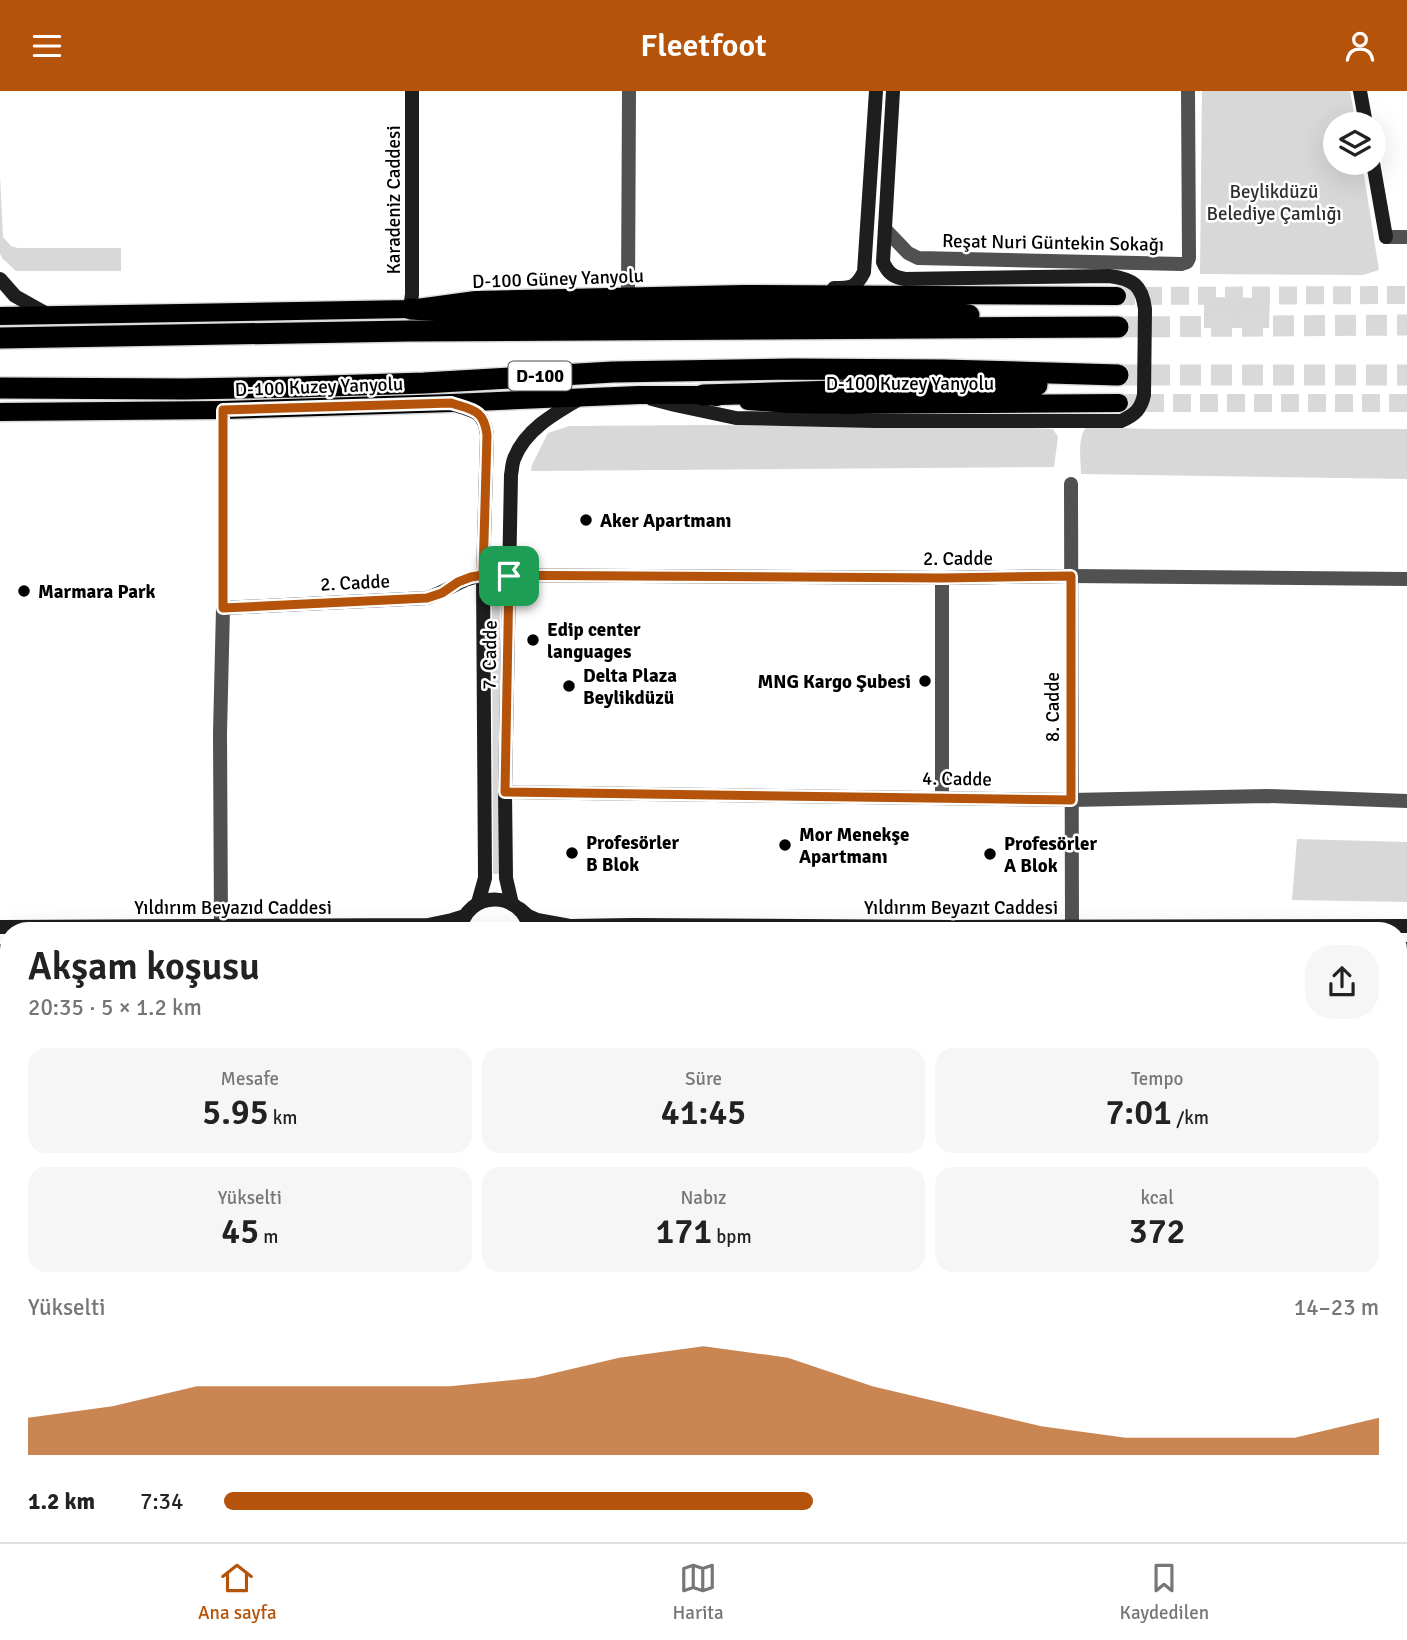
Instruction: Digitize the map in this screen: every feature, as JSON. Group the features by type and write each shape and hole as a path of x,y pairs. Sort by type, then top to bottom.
{"highway":[{"path":"410,309 463,312 940,312 983,318 1004,328"},
{"path":"0,338 422,331 1118,327"},
{"name":"D-100","path":"0,388 296,387 613,372 793,369 1118,375"},
{"path":"703,395 1021,386 1045,384 1080,374"}],"main road":[{"name":"Karadeniz Caddesi","path":"410,309 412,91"},
{"path":"801,293 811,289 850,288 859,283 864,272 876,91"},
{"path":"639,395 736,418 1121,421 1138,411 1144,395 1144,298 1139,289 1125,278 905,279 894,277 888,272 883,262 893,91"},
{"path":"1360,91 1364,112"},
{"path":"1375,175 1386,237"},
{"path":"0,279 15,296 51,316"},
{"name":"D-100 Güney Yanyolu","path":"0,316 410,309 476,300 801,293 1117,296"},
{"name":"D-100 Kuzey Yanyolu","path":"0,412 223,410 639,395 703,395 759,403 789,404 1119,403"},
{"name":"7. Cadde","path":"527,922 516,907 506,878 511,475 514,459 524,440 559,411 583,397"},
{"name":"7. Cadde","path":"451,403 475,411 483,417 487,435 483,575 485,878 478,903"},
{"name":"2. Cadde","path":"223,608 427,598 442,593 458,582 483,575 942,578 1071,576"},
{"path":"463,922 471,908 478,903 496,899 516,907"},
{"name":"Yıldırım Beyazıt Caddesi","path":"516,907 528,916 548,922"},
{"name":"Yıldırım Beyazıd Caddesi","path":"442,922 465,916"}],"street":[{"path":"628,297 629,91"},
{"name":"Reşat Nuri Güntekin Sokağı","path":"885,229 908,253 918,258 1187,262 1188,91"},
{"path":"1386,237 1407,237"},
{"path":"221,922 223,410"},
{"name":"8. Cadde","path":"1071,484 1071,922"},
{"name":"2. Cadde","path":"1071,576 1407,579"},
{"path":"942,578 942,797"},
{"name":"4. Cadde","path":"505,792 1071,800 1267,796 1407,801"}],"green space":[{"name":"Beylikdüzü Belediye Çamlığı","path":"1202,91 1350,91 1354,112 1323,112 1323,175 1364,175 1379,270 1363,275 1200,274"},
{"path":"0,175 3,237 11,246 121,248 121,271 16,271 0,254"},
{"path":"1204,297 1270,298 1269,328 1204,328"},
{"path":"569,426 1032,428 1053,429 1058,437 1054,467 531,471 548,433"},
{"path":"1086,427 1407,429 1407,479 1081,474 1080,444"},
{"path":"492,597 500,597 500,874 493,874"},
{"path":"1297,839 1407,842 1407,902 1292,900"}],"tunnel":[{"path":"1117,296 1407,295"},
{"path":"1118,327 1407,325"},
{"path":"1118,375 1407,375"},
{"path":"1119,403 1407,403"}],"place":[{"name":"Aker Apartmanı","path":"586,520"},
{"name":"Marmara Park","path":"24,591"},
{"name":"Edip center languages","path":"533,640"},
{"name":"MNG Kargo Şubesi","path":"925,681"},
{"name":"Delta Plaza Beylikdüzü","path":"569,686"},
{"name":"Mor Menekşe Apartmanı","path":"785,845"},
{"name":"Profesörler B Blok","path":"572,853"},
{"name":"Profesörler A Blok","path":"990,854"}],"route":[{"path":"451,403 475,411 483,417 487,435 483,575 942,578 1071,576 1071,800 505,792 509,576 471,577 427,598 223,608 223,410 451,403"}]}
